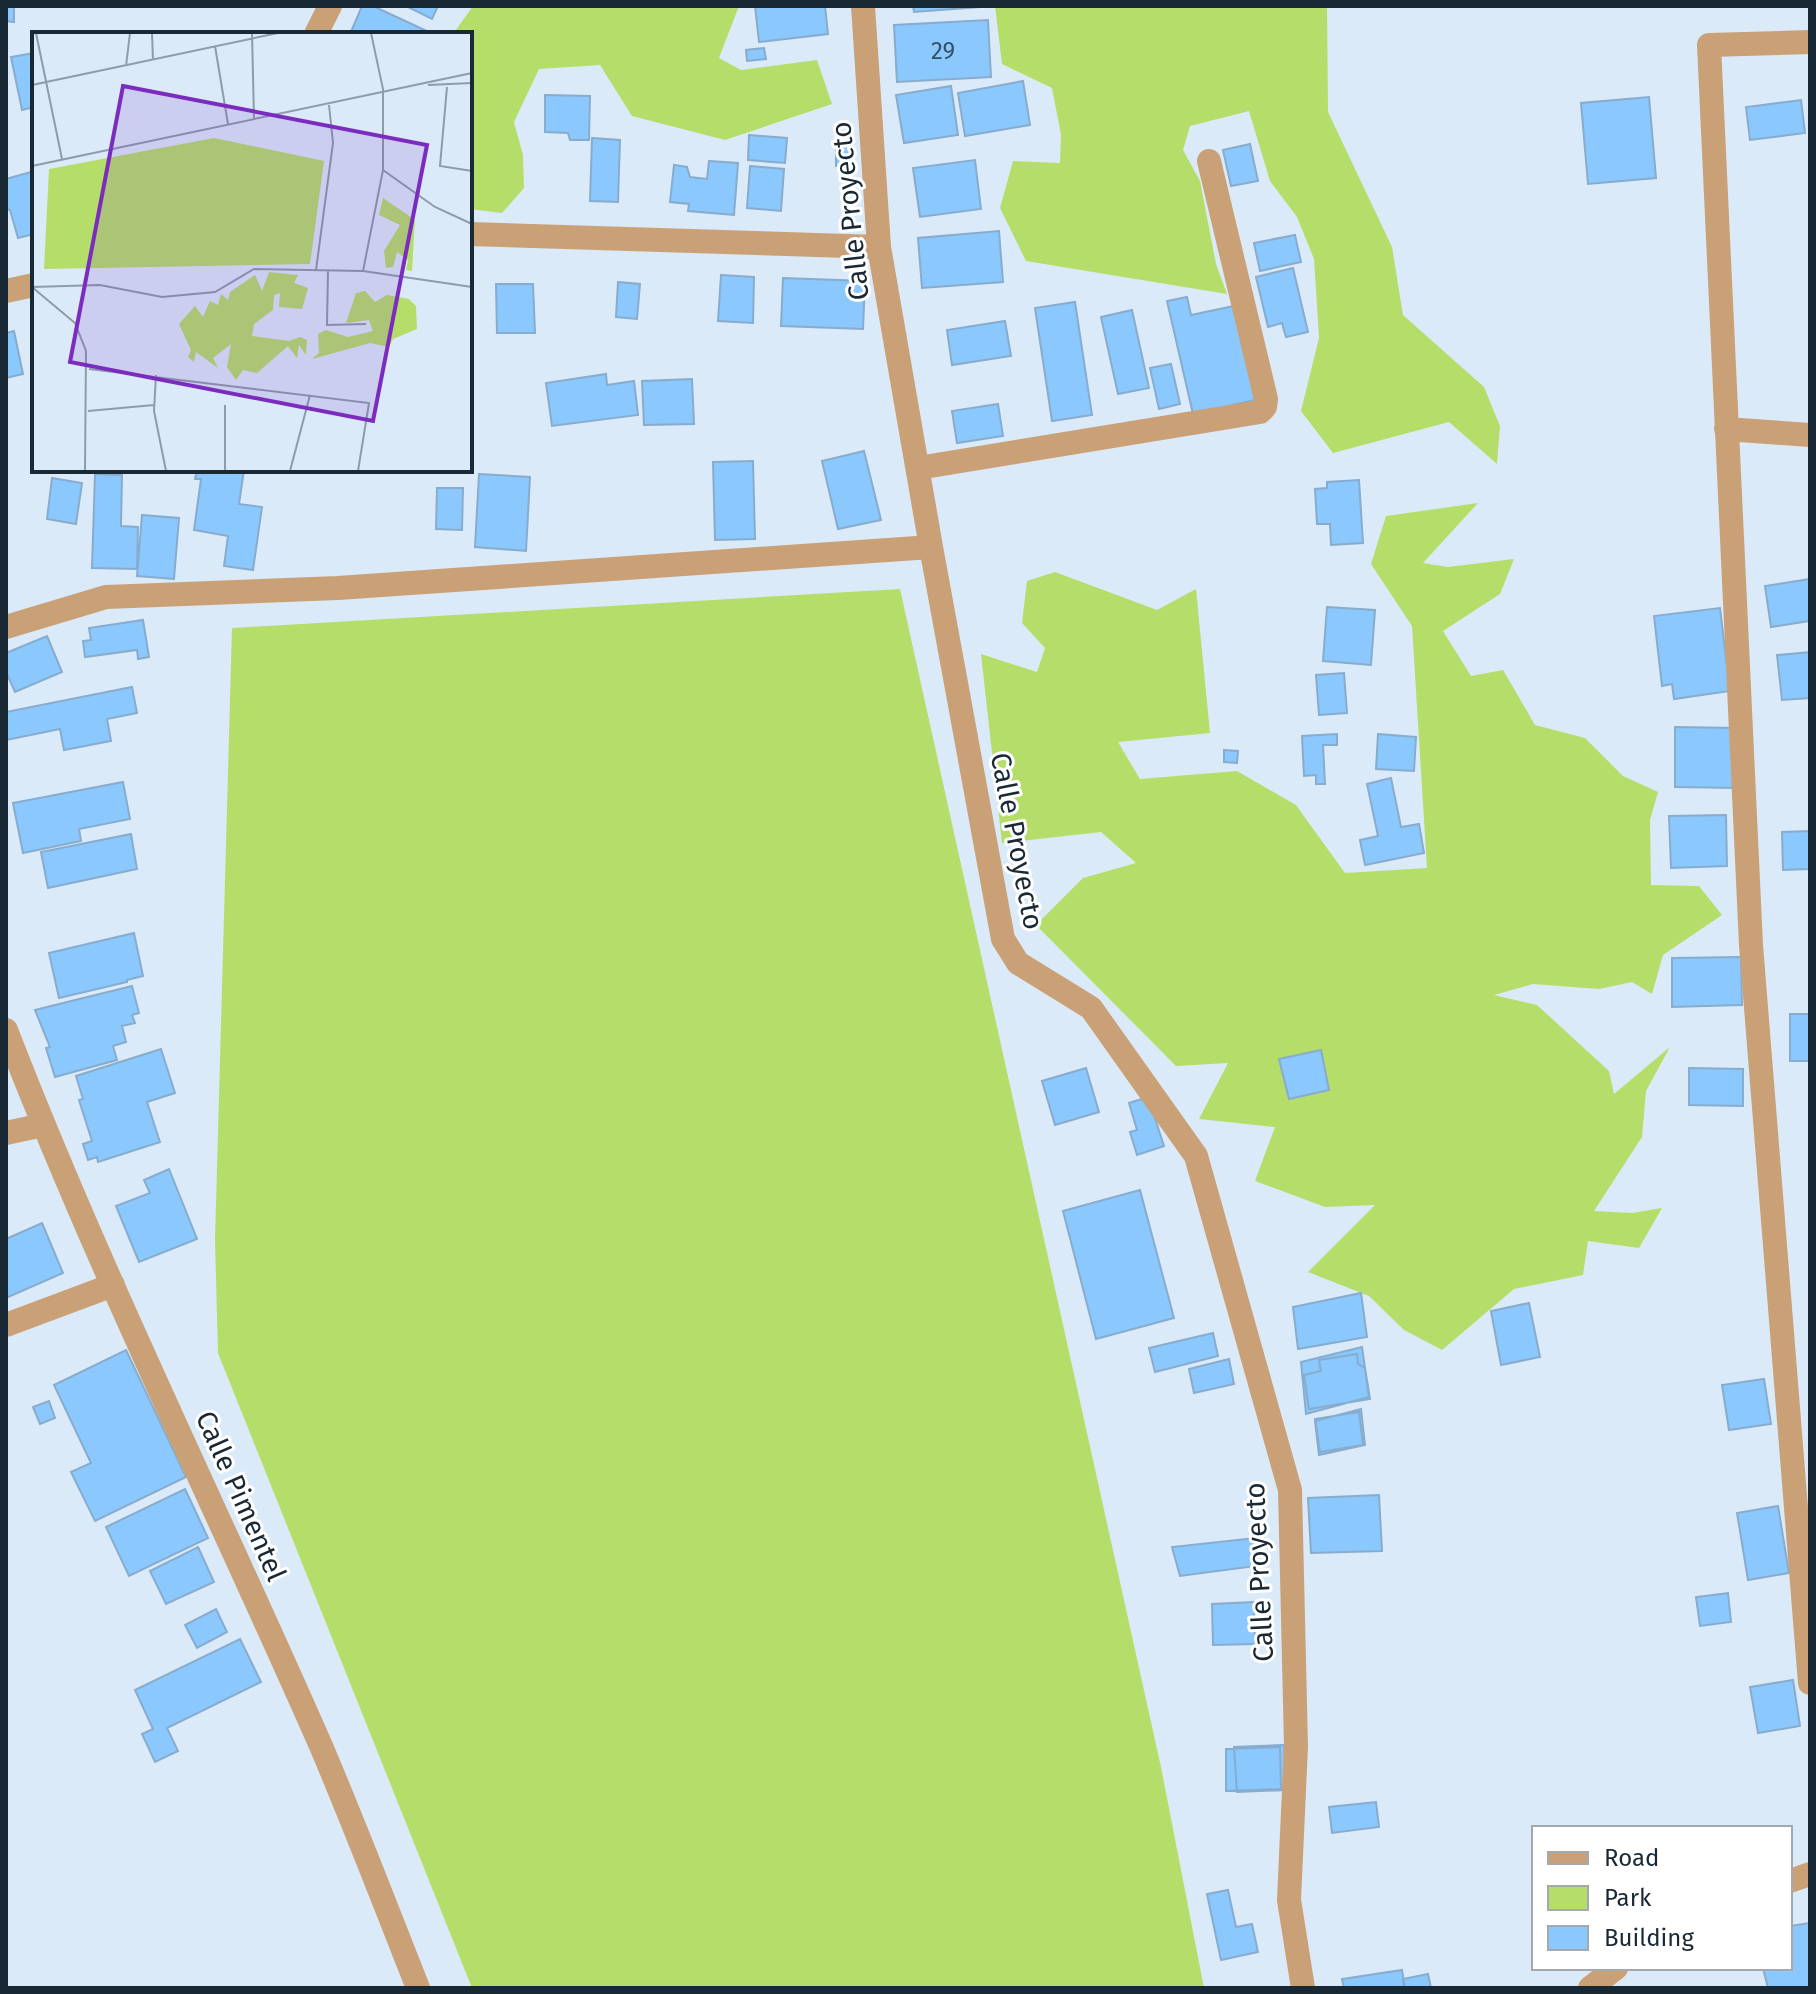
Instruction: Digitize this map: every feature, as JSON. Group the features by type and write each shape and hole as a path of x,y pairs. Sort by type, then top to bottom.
{"street":[{"path":"317,32 330,6"},
{"name":"Calle Proyecto","path":"863,6 879,247 1003,939 1018,963 1091,1008 1196,1156 1290,1490 1296,1746 1289,1900 1303,1988"},
{"path":"1810,42 1709,45 1751,945 1800,1432 1810,1683"},
{"path":"918,468 1260,412 1265,407 1266,399 1209,161"},
{"path":"472,234 879,247"},
{"path":"6,291 32,285"},
{"path":"1726,429 1810,435"},
{"path":"6,627 106,597 338,588 931,547"},
{"name":"Calle Pimentel","path":"6,1030 43,1125 113,1285 322,1749 418,1988"},
{"path":"6,1133 43,1125"},
{"path":"6,1325 113,1285"},
{"path":"1590,1988 1613,1970"}],"green space":[{"path":"473,6 739,6 719,58 741,70 817,60 832,104 725,140 632,116 600,65 539,69 514,122 523,155 524,188 502,213 472,209 472,32 454,32"},
{"path":"995,6 1327,6 1328,112 1392,247 1403,315 1484,387 1500,426 1497,464 1449,422 1333,453 1301,411 1319,338 1314,259 1297,217 1270,181 1249,111 1190,126 1183,150 1200,181 1216,264 1227,294 1026,261 1000,208 1013,161 1060,163 1061,135 1052,88 1002,64"},
{"path":"1478,503 1423,563 1448,567 1514,559 1500,594 1443,631 1471,676 1503,670 1535,725 1585,738 1623,776 1658,792 1650,820 1651,885 1699,886 1722,915 1663,955 1652,994 1632,982 1599,989 1533,984 1494,995 1537,1005 1609,1071 1614,1094 1670,1047 1646,1091 1642,1137 1594,1211 1632,1213 1662,1208 1639,1248 1588,1241 1583,1275 1514,1289 1442,1350 1404,1330 1369,1296 1308,1272 1375,1205 1325,1207 1255,1181 1275,1127 1199,1119 1228,1063 1176,1066 1036,925 1083,878 1136,863 1101,832 1002,843 981,654 1037,672 1045,648 1022,623 1027,581 1055,572 1157,610 1196,589 1210,733 1118,742 1140,779 1237,771 1296,805 1345,873 1427,868 1412,626 1371,564 1386,516"},
{"path":"900,589 1161,1767 1204,1988 472,1988 218,1353 215,1240 232,628"}],"building":[{"path":"6,6 14,6 14,22 6,21"},
{"path":"362,6 373,6 429,32 351,32"},
{"path":"406,6 438,6 432,19"},
{"path":"755,6 825,6 828,34 759,42"},
{"path":"913,6 980,6 980,7 914,12"},
{"path":"988,20 991,77 897,82 894,25"},
{"path":"764,48 766,59 747,61 746,50"},
{"path":"32,53 32,108 22,110 11,57"},
{"path":"1023,81 1030,125 965,136 958,93"},
{"path":"951,86 958,135 904,143 896,95"},
{"path":"545,95 590,96 589,140 570,140 568,133 545,132"},
{"path":"1649,97 1656,178 1588,184 1581,103"},
{"path":"1801,100 1805,133 1750,140 1746,107"},
{"path":"749,135 787,138 785,163 748,160"},
{"path":"592,138 620,140 618,202 590,201"},
{"path":"1250,144 1258,181 1231,186 1223,150"},
{"path":"836,146 849,146 849,166 836,166"},
{"path":"975,160 981,209 920,217 913,168"},
{"path":"709,161 738,163 734,215 688,211 689,204 670,202 674,165 687,167 690,177 707,179"},
{"path":"750,166 784,169 781,211 747,208"},
{"path":"32,172 32,234 18,238 10,210 6,209 6,179"},
{"path":"999,231 1003,282 922,288 918,238"},
{"path":"1295,235 1301,262 1260,271 1254,243"},
{"path":"1293,268 1308,332 1286,337 1282,323 1268,327 1256,277"},
{"path":"721,275 754,277 753,323 718,321"},
{"path":"783,278 865,281 863,329 781,326"},
{"path":"618,282 640,284 637,319 616,317"},
{"path":"496,284 533,284 535,333 497,333"},
{"path":"1187,297 1191,315 1234,306 1255,400 1193,414 1167,301"},
{"path":"1075,302 1092,415 1052,421 1035,308"},
{"path":"1132,310 1149,388 1118,394 1101,317"},
{"path":"1005,321 1011,356 952,365 947,330"},
{"path":"14,331 23,374 6,378 6,333"},
{"path":"1171,364 1180,404 1159,409 1150,368"},
{"path":"606,374 607,385 634,381 638,415 552,426 546,383"},
{"path":"692,379 694,424 644,425 642,381"},
{"path":"998,404 1003,436 957,443 952,411"},
{"path":"864,451 881,520 838,529 822,461"},
{"path":"753,461 755,539 715,540 713,462"},
{"path":"197,472 244,472 239,504 262,507 253,570 224,566 228,536 194,530 201,479 195,479"},
{"path":"95,474 122,475 121,526 138,527 137,569 92,568"},
{"path":"479,474 530,477 526,551 475,547"},
{"path":"52,478 82,483 76,524 47,519"},
{"path":"1359,480 1363,543 1331,545 1330,524 1317,524 1315,489 1327,488 1327,482"},
{"path":"437,488 463,488 462,530 436,529"},
{"path":"142,515 179,518 174,579 137,576"},
{"path":"1810,579 1810,621 1771,627 1765,586"},
{"path":"1327,607 1375,610 1371,665 1323,661"},
{"path":"1720,608 1730,691 1674,699 1672,684 1662,686 1654,616"},
{"path":"143,620 149,657 138,659 137,650 85,657 83,641 91,640 89,628"},
{"path":"47,636 62,672 15,692 6,672 6,653"},
{"path":"1810,652 1810,698 1782,700 1777,655"},
{"path":"1344,673 1347,713 1319,715 1316,675"},
{"path":"132,687 137,713 107,719 111,741 64,750 60,729 6,740 6,712"},
{"path":"1675,727 1738,728 1737,788 1675,787"},
{"path":"1337,734 1337,745 1323,745 1325,784 1316,784 1316,775 1304,776 1302,736"},
{"path":"1378,734 1416,737 1414,771 1376,769"},
{"path":"1224,750 1238,751 1237,763 1224,762"},
{"path":"1391,778 1401,827 1419,824 1424,853 1365,865 1360,840 1378,836 1367,784"},
{"path":"123,782 130,819 79,829 81,841 23,853 13,803"},
{"path":"1726,815 1727,866 1671,868 1669,816"},
{"path":"1810,831 1810,869 1783,870 1782,832"},
{"path":"131,834 137,869 48,888 41,852"},
{"path":"134,933 143,976 59,998 49,953"},
{"path":"1741,957 1742,1005 1672,1007 1672,958"},
{"path":"132,986 139,1013 132,1015 135,1023 122,1026 126,1042 113,1046 117,1060 55,1077 46,1048 50,1047 35,1010"},
{"path":"1790,1014 1810,1014 1810,1061 1790,1061"},
{"path":"161,1049 175,1093 147,1102 160,1142 98,1162 97,1157 88,1160 83,1144 92,1141 79,1100 83,1099 76,1076"},
{"path":"1321,1050 1329,1090 1289,1099 1279,1059"},
{"path":"1086,1068 1099,1112 1055,1125 1042,1081"},
{"path":"1689,1068 1743,1069 1743,1106 1689,1105"},
{"path":"1148,1097 1164,1146 1137,1155 1130,1132 1137,1130 1129,1103"},
{"path":"169,1169 197,1239 139,1262 116,1206 150,1193 144,1180"},
{"path":"1140,1190 1174,1318 1096,1339 1063,1211"},
{"path":"42,1223 63,1273 6,1298 6,1239"},
{"path":"1361,1293 1367,1337 1298,1349 1293,1307"},
{"path":"1529,1303 1540,1357 1501,1365 1491,1311"},
{"path":"1213,1333 1218,1356 1155,1372 1149,1348"},
{"path":"1362,1347 1369,1397 1306,1414 1301,1362"},
{"path":"126,1350 186,1477 95,1521 71,1472 91,1463 54,1385"},
{"path":"1357,1354 1358,1364 1365,1368 1370,1399 1309,1409 1304,1375 1321,1371 1319,1360"},
{"path":"1229,1359 1234,1384 1194,1393 1189,1369"},
{"path":"1764,1379 1771,1424 1729,1430 1722,1385"},
{"path":"49,1401 55,1418 40,1424 33,1407"},
{"path":"1361,1409 1365,1445 1319,1455 1315,1421"},
{"path":"1359,1412 1363,1445 1320,1452 1315,1419"},
{"path":"185,1489 208,1538 129,1576 106,1527"},
{"path":"1379,1495 1382,1551 1311,1553 1308,1498"},
{"path":"1778,1506 1789,1573 1748,1580 1737,1513"},
{"path":"1255,1538 1256,1566 1180,1576 1172,1547"},
{"path":"198,1547 214,1582 166,1604 150,1571"},
{"path":"1728,1593 1731,1622 1700,1626 1696,1597"},
{"path":"1254,1602 1255,1644 1213,1645 1212,1604"},
{"path":"216,1609 227,1632 197,1648 185,1625"},
{"path":"240,1639 261,1682 167,1728 178,1751 155,1762 142,1734 153,1729 135,1690"},
{"path":"1793,1680 1800,1726 1758,1733 1750,1687"},
{"path":"1284,1745 1287,1790 1237,1792 1234,1747"},
{"path":"1280,1747 1281,1789 1226,1791 1226,1749"},
{"path":"1376,1802 1379,1827 1332,1833 1329,1807"},
{"path":"1228,1890 1236,1927 1252,1924 1258,1952 1221,1960 1207,1894"},
{"path":"1810,1923 1810,1988 1768,1988 1764,1970 1792,1970 1792,1926"},
{"path":"1402,1970 1405,1988 1344,1988 1342,1979"},
{"path":"1428,1974 1431,1988 1404,1988 1403,1979"}]}
